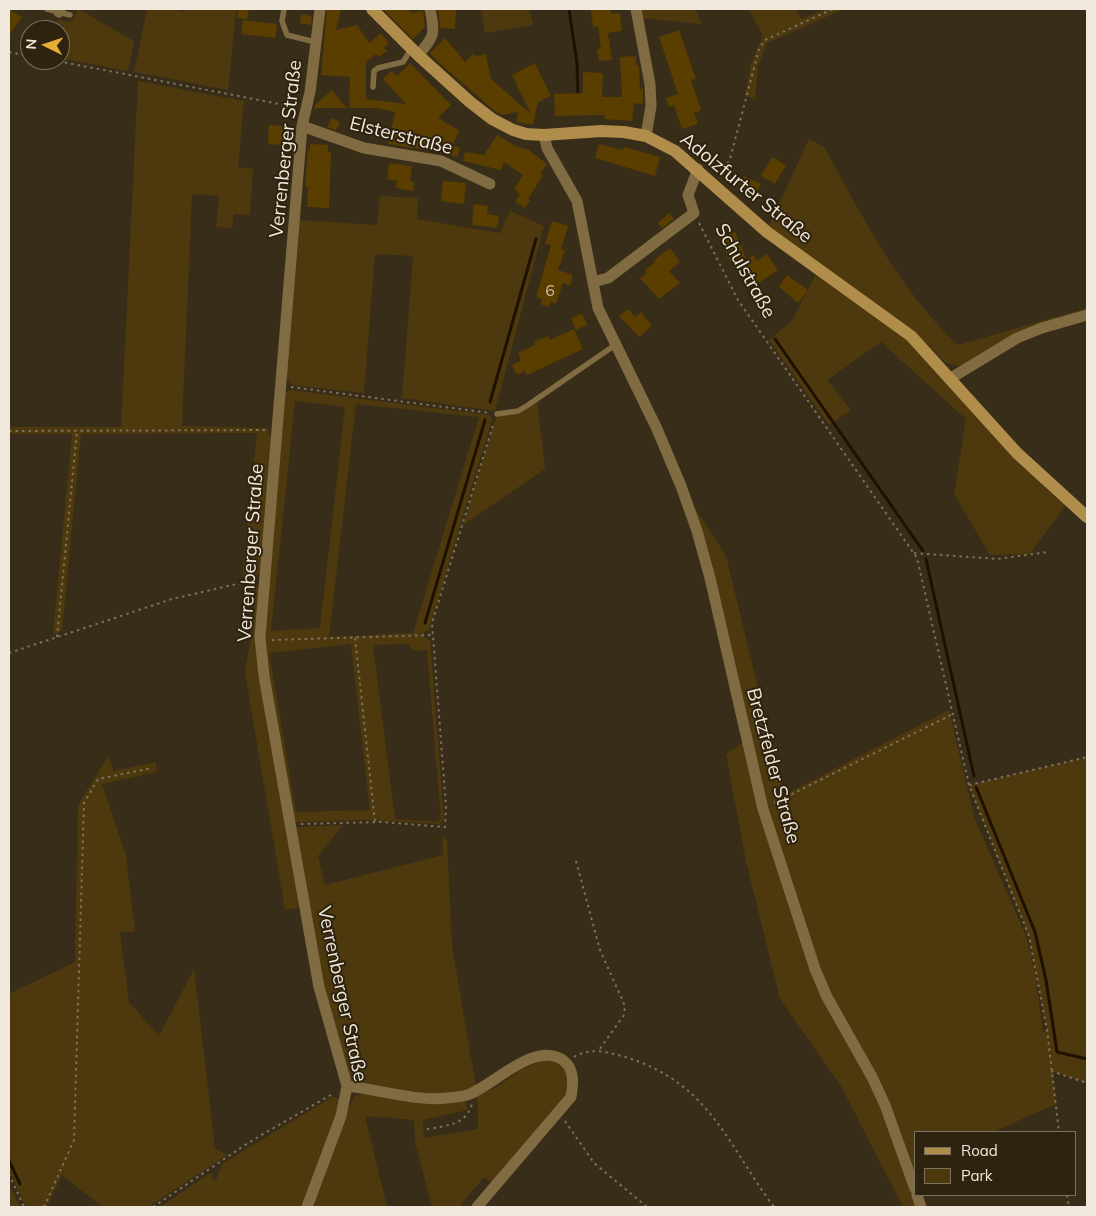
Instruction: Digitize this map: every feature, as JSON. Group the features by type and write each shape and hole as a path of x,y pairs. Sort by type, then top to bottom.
{"main road":[{"name":"Adolzfurter Straße","path":"372,9 414,52 492,119 526,134 544,135 601,131 646,136 674,150 767,232 911,336 1017,453 1087,517"}],"street":[{"name":"Verrenberger Straße","path":"307,1207 341,1116 347,1086 319,987 264,676 260,637 302,126 310,92 320,9"},
{"path":"414,52 432,40 434,28 430,9"},
{"path":"636,9 650,84 650,106 646,136"},
{"name":"Elsterstraße","path":"302,126 364,148 440,161 490,184"},
{"name":"Bretzfelder Straße","path":"544,135 546,148 577,201 598,308 657,429 681,486 697,531 710,578 762,809 815,970 827,997 875,1084 914,1186"},
{"name":"Schulstraße","path":"593,282 608,278 694,213 688,195 698,170"},
{"path":"951,378 1017,338 1042,328 1087,315"},
{"path":"347,1086 415,1097 443,1099 470,1095 532,1057 557,1057 566,1062 573,1076 571,1097 477,1207"}],"lane":[{"path":"284,9 282,21 287,35 315,42"},
{"path":"373,87 374,72 378,68 403,62 414,52"},
{"path":"496,414 518,411 615,345"}],"path":[{"path":"715,186 730,159 759,49 765,40 833,9"},
{"path":"70,63 305,109"},
{"name":"Schulstraße","path":"694,213 738,300 917,558 969,785 1029,936 1038,973 1059,1131"},
{"path":"281,386 496,414 432,623 446,827 375,822 290,824"},
{"path":"9,431 277,430"},
{"path":"57,637 77,431"},
{"path":"914,553 998,559 1046,552"},
{"path":"9,653 172,599 264,578"},
{"path":"260,637 267,640 432,635"},
{"path":"355,638 375,822"},
{"path":"762,809 954,713"},
{"path":"969,785 1087,756"},
{"path":"44,1207 74,1140 84,803 98,779 152,768"},
{"path":"576,862 600,950 625,1006 624,1015 599,1050"},
{"path":"566,1062 582,1052 599,1050 636,1060 660,1070 702,1103 723,1130 774,1207"},
{"path":"1052,1071 1087,1083"},
{"path":"153,1207 248,1144 347,1086"},
{"path":"427,1128 450,1126 464,1118 472,1106 470,1095"},
{"path":"559,1111 594,1164 647,1207"},
{"path":"9,1174 24,1207"}],"green space":[{"path":"78,9 134,41 128,71 70,60 70,22 72,22"},
{"path":"147,9 172,9 184,12 185,9 236,9 228,90 134,72"},
{"path":"481,9 529,9 533,25 485,33"},
{"path":"640,9 695,9 702,24 641,18"},
{"path":"748,9 795,9 802,19 825,9 844,9 767,43 758,66 755,100 745,96 751,64 763,35"},
{"path":"138,81 244,101 238,167 253,169 250,215 234,214 232,228 216,227 219,196 192,194 182,426 268,428 268,433 272,438 260,572 255,577 242,580 257,433 81,434 62,631 53,635 72,434 9,434 9,427 121,427"},
{"path":"809,139 824,147 868,226 900,277 937,324 958,345 1087,308 1087,311 969,363 958,366 946,363 915,332 768,227"},
{"path":"380,196 418,198 417,219 500,233 510,211 544,226 495,411 402,398 413,256 375,254 364,393 293,385 286,378 298,220 377,225"},
{"path":"816,274 909,342 1014,458 1065,506 1030,554 990,555 954,494 966,419 881,342 827,380 851,410 829,425 769,340 792,321"},
{"path":"290,390 490,415 492,419 429,630 424,632 424,637 430,640 444,819 440,824 370,820 296,822 293,819 267,674 264,634 285,393","holes":["295,401 345,407 320,628 271,631","356,404 479,417 413,633 329,637","351,644 370,810 296,812 269,653","409,644 413,651 427,650 441,819 437,822 395,819 373,645"]},
{"path":"537,399 545,469 463,525 497,414 518,411"},
{"path":"681,486 726,556 784,795 949,710 974,817 1026,936 1035,972 1043,1032 1047,1030 1029,936 969,785 1087,757 1087,1083 1052,1071 1056,1104 995,1131 914,1131 914,1168 908,1171 914,1188 914,1196 917,1196 921,1207 903,1207 841,1086 780,999 746,861 726,755 746,740"},
{"path":"256,585 259,588 257,635 300,907 285,910 245,671 253,629"},
{"path":"109,755 113,771 156,762 157,772 102,784 126,856 135,931 120,933 129,1002 159,1036 194,969 215,1148 227,1155 148,1207 103,1207 62,1175 47,1207 26,1207 9,1169 9,994 75,962 78,805"},
{"path":"343,825 318,856 325,885 443,855 442,836 447,840 452,945 476,1087 440,1096 365,1085 352,1081 346,1072 323,986 295,827"},
{"path":"550,1060 566,1068 569,1086 565,1096 492,1183 484,1177 459,1207 432,1207 415,1142 414,1120 365,1116 387,1207 310,1207 345,1113 355,1096 362,1093 466,1099 467,1110 423,1120 424,1138 478,1129 476,1096 498,1086 528,1066"},
{"path":"332,1097 341,1099 338,1113 303,1207 160,1207 212,1172 212,1179 216,1180 222,1164"},
{"path":"9,1184 20,1207 9,1207"}],"building":[{"path":"9,9 22,17 9,35"},
{"path":"238,9 249,9 247,19 237,18"},
{"path":"327,9 341,9 336,30 357,25 369,43 381,33 389,43 384,48 387,51 379,57 376,54 366,62 366,99 406,104 383,79 391,71 397,76 410,63 451,105 438,118 460,131 452,145 460,148 457,157 440,152 388,144 395,112 376,108 349,108 350,77 321,75"},
{"path":"383,9 408,9 413,13 423,11 425,27 413,39"},
{"path":"438,9 456,9 455,29 440,28"},
{"path":"610,9 611,14 620,13 622,31 608,33 612,60 599,61 597,49 601,49 598,26 593,27 591,10"},
{"path":"301,14 312,16 311,25 300,23"},
{"path":"243,20 277,24 275,38 241,34"},
{"path":"679,30 696,79 691,80 701,110 694,113 698,124 682,129 674,105 669,107 666,98 678,94 659,37"},
{"path":"445,38 465,62 473,54 476,56 486,54 491,79 531,114 512,75 535,63 551,96 538,102 533,125 516,122 518,112 502,115 496,112 436,60 430,53"},
{"path":"636,56 636,64 639,67 640,89 643,89 643,104 634,103 632,121 604,119 605,115 555,116 554,94 583,93 583,72 603,73 602,97 622,97 620,57"},
{"path":"332,90 347,108 314,108 315,105"},
{"path":"332,118 340,122 336,130 327,127"},
{"path":"269,125 285,126 284,145 268,144"},
{"path":"497,135 516,146 529,150 547,164 540,174 543,175 528,199 530,200 525,208 515,202 520,194 514,189 523,175 504,162 501,170 463,161 465,152 484,155"},
{"path":"310,144 328,145 328,152 331,152 329,208 307,207 308,187 305,187"},
{"path":"599,144 623,150 624,147 660,157 655,176 595,158"},
{"path":"772,157 786,165 775,184 761,176"},
{"path":"389,163 412,166 410,181 414,182 413,191 396,188 397,181 387,179"},
{"path":"744,176 761,184 754,198 737,189"},
{"path":"443,181 466,183 464,204 441,201"},
{"path":"474,204 488,206 487,214 499,216 497,228 472,225"},
{"path":"669,213 674,219 662,228 658,223"},
{"path":"552,221 568,226 561,249 565,250 558,270 573,275 570,286 563,283 556,304 551,302 549,307 540,304 542,299 536,297 551,245 545,244"},
{"path":"735,232 746,258 731,264 720,238"},
{"path":"670,248 680,262 669,271 680,283 659,299 640,278 647,273 645,270 655,262 654,260"},
{"path":"767,254 778,270 759,283 743,262 753,255 757,261"},
{"path":"787,275 808,290 798,303 779,287"},
{"path":"628,309 635,317 641,312 652,326 639,337 619,316"},
{"path":"582,313 587,325 576,330 571,318"},
{"path":"574,329 583,349 527,375 525,371 517,375 512,365 521,361 518,353 535,345 534,342 548,336 550,340"}],"waterway":[{"path":"569,9 577,64 578,96"},
{"path":"490,402 536,239"},
{"path":"775,339 923,551"},
{"path":"425,623 485,420"},
{"path":"926,559 974,776"},
{"path":"976,787 1035,932 1046,980 1057,1052 1087,1059"},
{"path":"9,1160 20,1184"}]}
